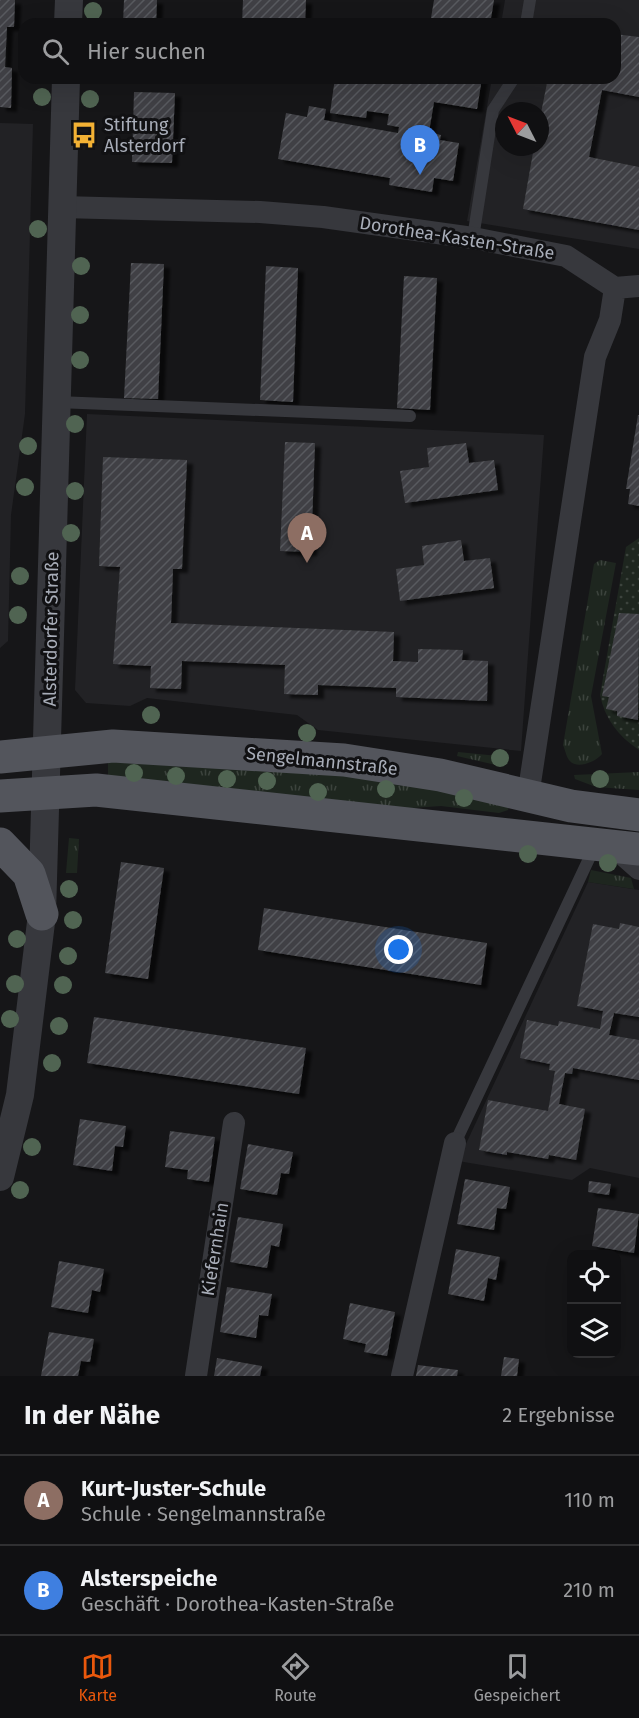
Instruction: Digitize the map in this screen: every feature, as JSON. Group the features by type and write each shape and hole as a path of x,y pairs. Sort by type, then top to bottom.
{"main road":[{"name":"Sengelmannstraße","path":"0,757 113,747 344,760 440,775 590,809 639,815"},
{"path":"0,796 96,790 616,847"},
{"path":"497,834 521,811 528,796"},
{"path":"0,844 29,874 42,914"}],"street":[{"path":"68,18 69,0"},
{"name":"Alsterdorfer Straße","path":"0,1177 20,1095 42,914 66,84"},
{"name":"Dorothea-Kasten-Straße","path":"61,207 260,212 322,217 473,238 566,256 615,288"},
{"path":"528,796 595,357 610,320 615,288 639,286"},
{"path":"616,847 639,869"},
{"name":"Kiefernhain","path":"196,1376 234,1123"},
{"path":"402,1376 455,1143"}],"lane":[{"path":"527,18 530,0"},
{"path":"473,238 493,110 510,84"},
{"path":"56,402 410,416"},
{"path":"455,1143 616,847"}],"shaded area":[{"path":"505,0 639,0 639,249 467,221 491,84 621,84 621,18 502,18"},
{"path":"0,123 33,124 25,414 11,515 8,641 0,648"},
{"path":"87,414 544,435 521,751 318,730 297,715 147,698 130,706 86,703 75,690"},
{"path":"588,882 639,890 639,1178 590,1168 572,1180 458,1161"}],"green space":[{"path":"639,538 639,750 625,739 609,719 600,695 626,547"},
{"path":"600,560 616,563 591,696 602,754 591,762 581,765 569,760 563,745 594,564"},
{"path":"458,752 498,756 508,764 496,765 457,756"},
{"path":"108,761 343,772 437,787 509,806 508,810 499,813 441,806 397,809 108,779"},
{"path":"639,772 639,790 596,787 575,779 574,775"},
{"path":"69,838 79,839 77,873 66,873"},
{"path":"591,870 631,878 634,889 588,882"}],"building":[{"path":"0,0 15,0 14,27 7,27 5,67 12,68 11,108 0,107"},
{"path":"124,0 157,0 156,18 123,18"},
{"path":"243,0 306,0 305,18 242,18"},
{"path":"434,0 494,0 491,18 431,18"},
{"path":"621,35 639,37 639,97 602,90 589,157 639,167 639,230 523,209 532,156 549,156 549,102 543,102 547,84 621,84"},
{"path":"334,84 481,84 477,109 434,102 429,132 441,135 440,140 459,143 453,181 434,178 432,192 389,185 390,178 278,159 286,113 307,117 309,106 326,109 324,120 398,133 399,127 387,125 389,114 367,111 366,118 330,113"},
{"path":"134,92 175,93 172,163 132,162"},
{"path":"131,263 164,264 158,399 124,398"},
{"path":"266,266 298,268 293,402 260,400"},
{"path":"404,276 437,278 430,410 397,408"},
{"path":"638,415 639,506 628,504 630,489 626,489"},
{"path":"285,442 315,443 311,552 280,551"},
{"path":"466,443 469,463 494,460 498,490 405,503 400,471 429,467 427,448"},
{"path":"103,457 187,460 182,569 173,569 171,623 394,632 393,661 418,662 418,649 463,650 462,660 488,661 487,701 396,697 396,688 318,685 318,695 284,694 285,665 182,661 181,689 150,688 151,666 113,664 120,567 99,566"},
{"path":"461,540 464,561 490,558 494,588 400,601 396,569 424,565 422,546"},
{"path":"619,613 639,614 638,720 617,716 617,711 606,709 609,697 602,696"},
{"path":"121,862 164,868 148,979 105,973"},
{"path":"264,908 487,943 481,985 258,950"},
{"path":"620,923 639,927 639,1017 614,1013 609,1035 639,1040 639,1080 573,1068 572,1074 565,1073 559,1104 585,1109 576,1160 549,1155 548,1159 479,1150 488,1100 548,1111 555,1071 549,1070 550,1064 520,1058 527,1020 558,1026 559,1021 600,1029 603,1011 577,1006 593,924 619,929"},
{"path":"94,1017 306,1048 299,1094 87,1063"},
{"path":"80,1119 126,1126 123,1147 115,1146 112,1171 73,1165"},
{"path":"170,1131 215,1137 209,1182 187,1179 188,1170 165,1167"},
{"path":"248,1144 293,1152 289,1174 281,1173 277,1195 240,1189"},
{"path":"465,1179 510,1187 506,1209 497,1208 494,1230 457,1224"},
{"path":"589,1181 611,1184 609,1195 588,1192"},
{"path":"598,1208 639,1214 634,1253 592,1246"},
{"path":"238,1217 283,1224 279,1247 271,1245 267,1268 230,1262"},
{"path":"456,1249 500,1257 496,1280 488,1278 484,1301 448,1294"},
{"path":"59,1261 104,1269 100,1292 92,1290 88,1313 51,1307"},
{"path":"227,1287 272,1294 268,1316 259,1315 256,1338 220,1332"},
{"path":"350,1303 395,1312 387,1356 364,1352 366,1344 343,1339"},
{"path":"49,1332 94,1339 90,1362 81,1361 78,1376 41,1376"},
{"path":"504,1357 519,1359 517,1376 501,1376"},
{"path":"217,1358 262,1366 260,1376 214,1376"},
{"path":"418,1365 458,1370 457,1376 416,1376"}],"place":[{"name":"Stiftung Alsterdorf","path":"84,135"},
{"name":"Alsterspeiche","path":"420,175"},
{"name":"Kurt-Juster-Schule","path":"307,563"}]}
